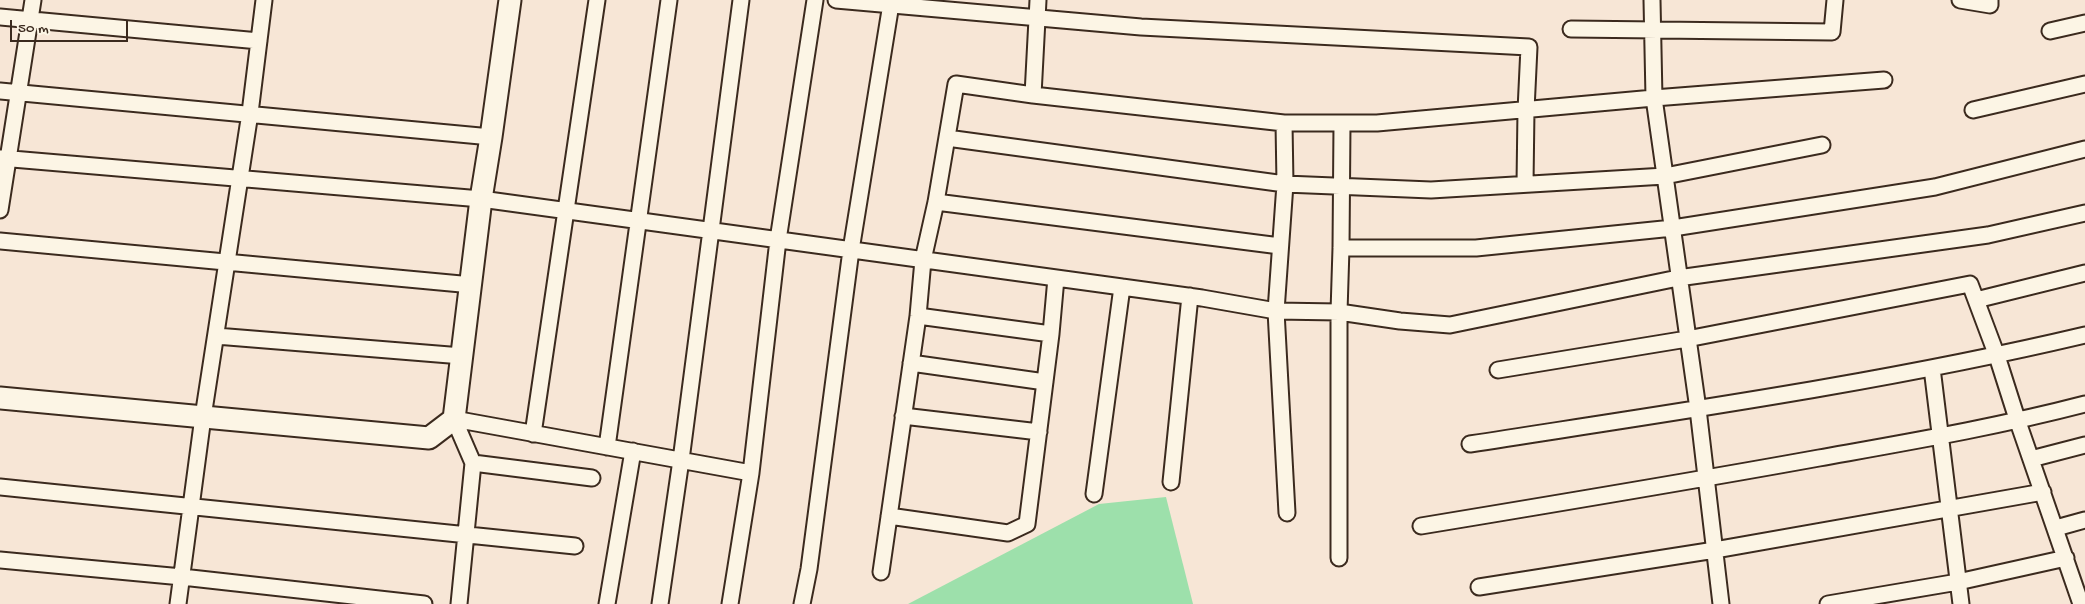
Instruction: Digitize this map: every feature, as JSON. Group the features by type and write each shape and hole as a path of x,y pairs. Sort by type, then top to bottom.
{"street":[{"path":"0,210 4,158 19,93 34,0"},
{"path":"178,604 203,417 250,113 264,0"},
{"path":"459,604 473,463 454,419 472,285 481,199 510,0"},
{"path":"533,434 598,0"},
{"path":"607,447 669,0"},
{"path":"660,604 681,460 741,0"},
{"path":"730,604 751,473 778,240 815,0"},
{"path":"836,0 1141,27 1529,47 1525,184"},
{"path":"1033,95 1038,0"},
{"path":"1652,0 1654,98 1698,409 1722,604"},
{"path":"1571,29 1832,32 1835,0"},
{"path":"1960,0 1990,5 1990,0"},
{"path":"802,604 809,569 850,250 892,4"},
{"path":"0,18 259,41"},
{"path":"2050,31 2085,23"},
{"path":"880,572 918,316 923,260 936,202 956,84 1033,95 1284,123 1342,124 1378,123 1654,98 1884,80"},
{"path":"1973,110 2085,84"},
{"path":"0,91 491,137"},
{"path":"1284,123 1285,184 1276,311 1288,513"},
{"path":"1339,558 1339,312 1342,124"},
{"path":"947,138 1285,184 1431,190 1666,176 1822,144"},
{"path":"1341,248 1476,248 1673,228 1936,187 2085,149"},
{"path":"4,158 481,199 1190,296 1276,311 1339,312 1400,321 1450,325 1678,278 1988,235 2085,213"},
{"path":"936,202 1280,246"},
{"path":"0,241 472,285"},
{"path":"1976,300 2085,273"},
{"path":"888,516 1008,533 1027,524 1051,334 1056,278"},
{"path":"1498,370 1687,339 1970,284 2082,600"},
{"path":"1094,494 1122,287"},
{"path":"1171,482 1190,296"},
{"path":"918,316 1051,334"},
{"path":"1470,444 1698,409 1932,368 1997,356 2085,335"},
{"path":"216,336 462,356"},
{"path":"911,363 1045,382"},
{"path":"1932,368 1960,604"},
{"path":"0,398 429,438 454,419 751,473"},
{"path":"1421,526 1706,478 2018,422 2085,404"},
{"path":"903,416 1039,432"},
{"path":"2031,459 2085,445"},
{"path":"608,604 633,451"},
{"path":"473,463 592,478"},
{"path":"0,487 575,546"},
{"path":"1479,587 1715,550 2043,492"},
{"path":"2056,528 2085,520"},
{"path":"1828,604 1958,582 2066,558"},
{"path":"0,560 182,577 424,604"}],"green space":[{"path":"1166,497 1193,604 908,604 1099,504"}]}
